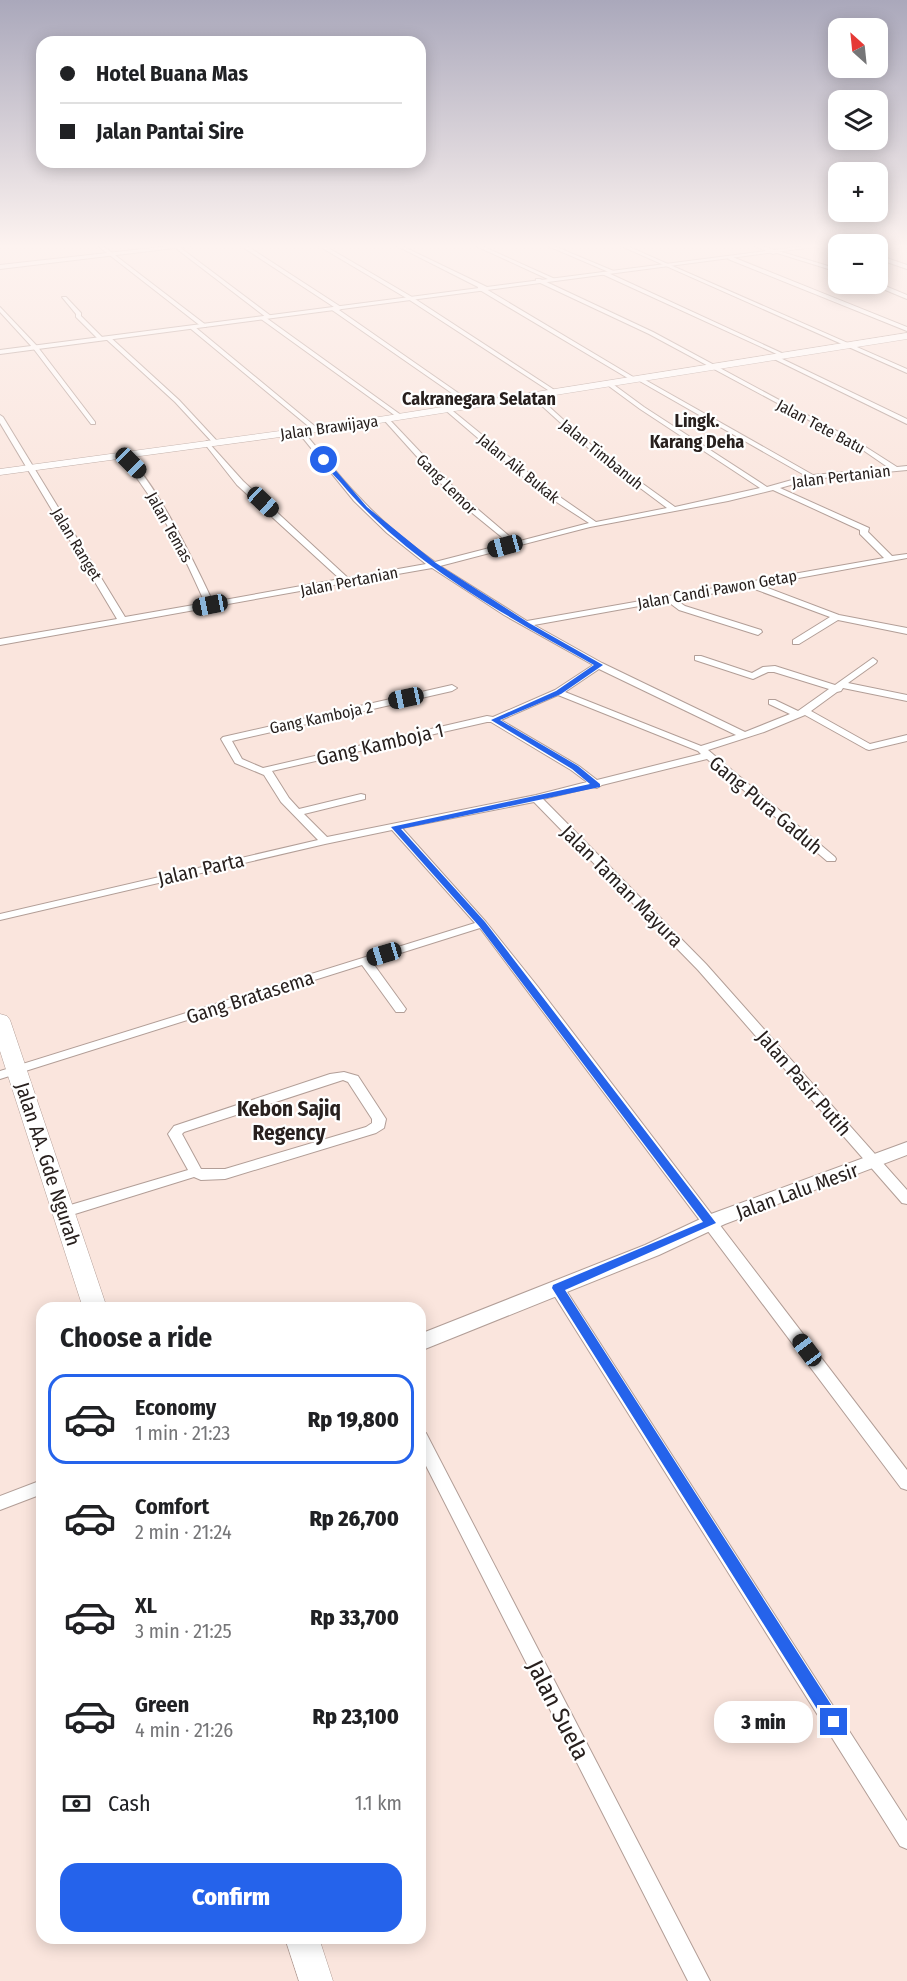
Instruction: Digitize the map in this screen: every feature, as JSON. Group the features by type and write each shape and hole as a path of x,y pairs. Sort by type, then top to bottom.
{"main road":[{"name":"Jalan Brawijaya","path":"0,472 386,419 892,338"},
{"name":"Jalan AA. Gde Ngurah","path":"0,1020 9,1073 93,1302"},
{"path":"304,1944 316,1981"}],"street":[{"path":"27,338 93,423"},
{"path":"0,352 109,338"},
{"path":"206,338 315,429"},
{"path":"293,338 399,417"},
{"path":"379,338 471,404"},
{"path":"472,338 553,391"},
{"path":"568,338 812,477"},
{"name":"Jalan Tete Batu","path":"661,338 859,445 896,469"},
{"path":"742,338 907,422"},
{"path":"836,338 907,371"},
{"path":"105,339 177,401 211,442 240,483 348,582"},
{"path":"608,383 642,408 769,488 866,530 863,532 890,559"},
{"name":"Jalan Timbanuh","path":"532,394 598,454 674,510"},
{"name":"Jalan Aik Bukak","path":"446,408 543,490 594,524"},
{"name":"Jalan Ranget","path":"0,417 4,429 31,468 123,621"},
{"name":"Gang Lemor","path":"386,419 458,498 514,544"},
{"path":"300,431 365,508 434,565 526,624 599,665 744,735"},
{"name":"Jalan Temas","path":"121,455 140,472 199,578 210,605"},
{"name":"Jalan Pertanian","path":"0,642 434,565 594,524 674,510 812,477 907,468"},
{"name":"Jalan Candi Pawon Getap","path":"526,624 907,556"},
{"path":"750,584 837,617 907,631"},
{"path":"668,598 682,608 758,632"},
{"path":"796,642 837,617"},
{"path":"698,658 753,676 766,669 775,669 841,687 907,698"},
{"path":"873,662 841,687 801,713 704,753 597,785 399,826 482,924 907,1483"},
{"name":"Gang Kamboja 1","path":"265,770 483,719 494,720 558,692 599,665"},
{"name":"Gang Kamboja 2","path":"265,770 238,760 226,739 452,688"},
{"name":"Gang Pura Gaduh","path":"558,692 704,753 831,859"},
{"path":"772,702 801,713 869,747 907,738"},
{"path":"494,720 575,768 597,785"},
{"path":"265,770 285,800 325,841"},
{"path":"298,812 361,797"},
{"name":"Jalan Taman Mayura","path":"536,798 702,967"},
{"name":"Jalan Parta","path":"0,917 325,841 399,826"},
{"name":"Gang Bratasema","path":"9,1073 482,924"},
{"path":"364,960 400,1009"},
{"name":"Jalan Pasir Putih","path":"702,967 907,1199"},
{"path":"62,1213 196,1172 201,1175 225,1174 371,1130 379,1125 379,1119 353,1079 344,1076 335,1077 179,1129 175,1134 177,1142 196,1172"},
{"name":"Jalan Lalu Mesir","path":"426,1341 711,1223 907,1148"},
{"path":"558,1288 907,1839"},
{"name":"Jalan Suela","path":"426,1450 699,1981"},
{"path":"0,1503 36,1489"}],"district":[{"name":"Cakranegara Selatan","path":"479,399"},
{"name":"Lingk. Karang Deha","path":"697,431"},
{"name":"Kebon Sajiq Regency","path":"289,1121"}],"route":[{"path":"324,460 365,508 434,565 526,624 599,665 558,692 494,720 575,768 597,785 395,827 482,924 711,1223 558,1288 582,1330 834,1722"}]}
